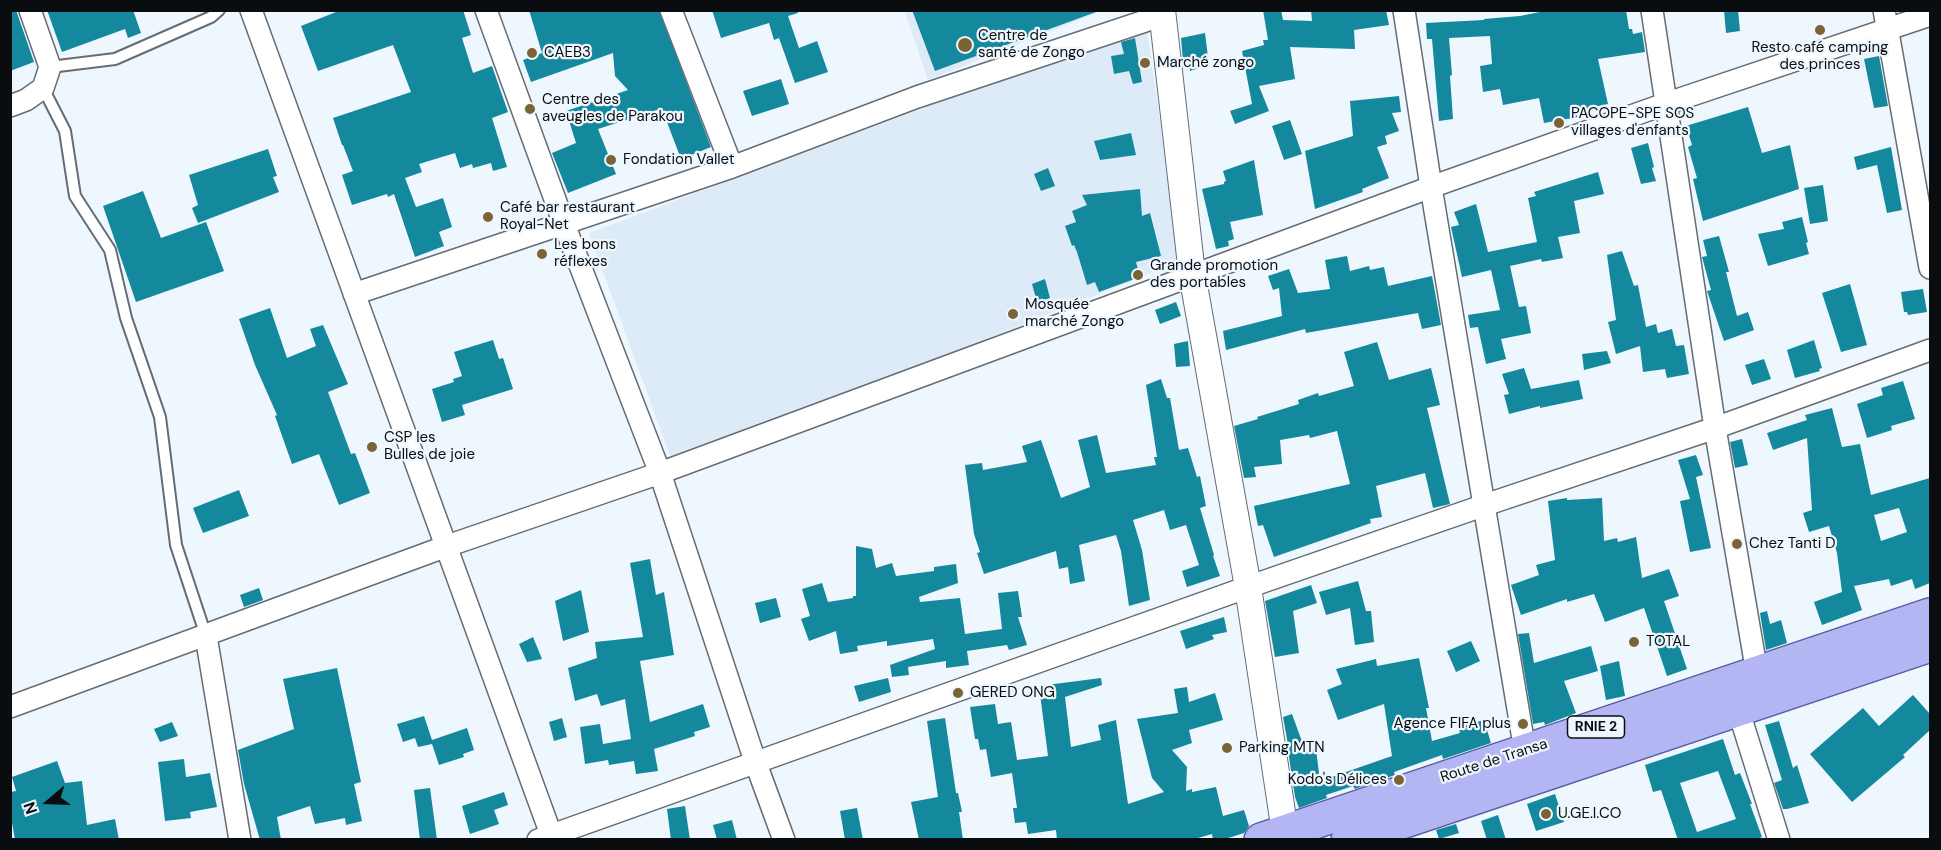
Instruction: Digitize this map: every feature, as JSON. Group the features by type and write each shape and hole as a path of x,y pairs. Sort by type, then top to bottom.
{"main road":[{"name":"Route de Transa","path":"1273,836 1930,615"},
{"name":"Route de Transa","path":"1348,840 1930,645"}],"street":[{"path":"10,106 26,100 43,88 50,67 30,10"},
{"path":"486,10 564,224 660,472 755,761 784,840"},
{"path":"670,10 732,167"},
{"path":"1404,10 1431,187 1525,751"},
{"path":"1652,10 1715,428 1757,673"},
{"path":"254,11 354,294 447,546 547,838 755,761 1248,587 1715,428 1930,350"},
{"path":"354,294 732,167 917,97 1163,13 1192,274 1248,587 1273,836"},
{"path":"10,707 447,546 660,472 1192,274 1665,104 1885,20 1930,15"},
{"path":"1885,20 1930,268"},
{"path":"207,636 240,840"},
{"path":"1738,709 1779,840"}],"lane":[{"path":"50,67 115,59 211,17 219,10"},
{"path":"43,88 65,131 75,196 110,250 126,318 160,417 176,545 207,636"}],"shaded area":[{"name":"Centre de santé de Zongo","path":"904,10 1101,11 928,80"},
{"path":"1146,25 1181,261 673,464 589,233"}],"building":[{"path":"10,10 16,10 34,62 10,71"},
{"path":"47,10 133,10 141,33 128,38 125,29 62,52"},
{"path":"341,10 463,10 471,35 462,38 473,73 492,66 508,112 492,118 507,167 493,171 491,163 473,168 472,164 460,168 455,153 419,164 422,172 405,178 416,207 443,198 452,227 439,232 444,246 415,257 394,194 352,205 342,175 353,171 333,118 411,92 393,45 318,71 301,26"},
{"path":"529,10 659,10 711,147 681,159 662,109 657,110 598,129 616,174 568,193 552,153 576,143 566,111 628,90 615,76 613,53 531,82 523,60 542,53"},
{"path":"712,10 797,10 798,13 788,16 799,48 817,41 828,72 795,83 779,38 774,40 769,23 721,38"},
{"name":"Centre de santé de Zongo","path":"912,10 1095,10 1096,12 935,71"},
{"path":"1263,10 1281,10 1283,20 1312,21 1311,10 1386,10 1389,25 1354,30 1355,49 1290,47 1295,79 1259,86 1269,111 1235,124 1230,111 1252,104 1242,51 1264,45 1263,40 1268,40"},
{"path":"1550,10 1626,10 1629,29 1632,29 1633,34 1642,32 1645,52 1598,59 1608,104 1589,108 1590,115 1544,123 1539,98 1503,105 1500,89 1483,92 1480,66 1492,64 1490,36 1449,38 1453,119 1439,121 1432,39 1427,39 1426,23 1484,20"},
{"path":"1724,10 1738,10 1740,31 1726,33"},
{"path":"1205,33 1209,65 1190,71 1189,59 1183,61 1181,38"},
{"path":"1135,38 1142,82 1133,84 1129,71 1114,74 1111,56 1124,54 1121,42"},
{"path":"1879,56 1888,106 1874,108 1864,59"},
{"path":"781,79 789,104 752,116 743,91"},
{"path":"1399,96 1401,112 1392,113 1399,131 1385,136 1387,144 1377,147 1389,178 1362,189 1363,192 1315,209 1305,151 1353,136 1350,101"},
{"path":"1748,107 1762,153 1790,145 1799,189 1703,221 1693,179 1697,178 1688,147 1692,145 1686,126"},
{"path":"1290,120 1302,154 1284,160 1272,126"},
{"path":"1131,133 1136,155 1100,160 1094,141"},
{"path":"1648,143 1656,181 1641,184 1631,148"},
{"path":"1891,147 1902,210 1887,213 1877,165 1857,170 1854,157"},
{"path":"268,149 277,176 273,177 279,192 198,223 192,208 198,205 189,175"},
{"path":"1254,160 1263,215 1230,222 1234,239 1228,241 1229,246 1216,249 1202,189 1224,184 1226,181 1223,171"},
{"path":"1048,168 1055,186 1041,191 1034,174"},
{"path":"1598,172 1604,194 1574,201 1580,233 1558,237 1563,258 1542,262 1541,259 1510,266 1519,307 1526,306 1531,333 1501,339 1506,359 1486,364 1478,327 1470,328 1468,315 1500,310 1491,270 1462,277 1451,227 1459,225 1454,212 1476,204 1488,252 1537,242 1528,198 1536,196 1534,192"},
{"path":"1823,185 1828,221 1810,224 1804,188"},
{"path":"1140,189 1142,216 1150,213 1161,256 1136,262 1140,277 1099,292 1095,282 1087,285 1077,252 1074,245 1072,246 1065,226 1076,222 1072,211 1087,205 1082,195"},
{"path":"143,191 161,238 206,222 224,271 136,302 103,206"},
{"path":"1802,217 1809,254 1768,266 1758,234 1784,229 1782,222"},
{"path":"1719,236 1729,272 1726,272 1737,316 1748,312 1754,330 1724,341 1707,291 1711,290 1702,257 1707,256 1703,240"},
{"path":"1622,251 1634,286 1638,285 1646,327 1656,324 1658,333 1672,329 1676,346 1684,345 1689,374 1667,378 1665,369 1643,372 1640,346 1616,354 1608,322 1616,320 1607,255"},
{"path":"1347,256 1350,271 1369,266 1370,270 1384,267 1388,286 1432,276 1441,325 1422,329 1418,313 1306,333 1305,329 1226,350 1223,331 1282,316 1279,288 1273,290 1268,276 1289,269 1298,293 1330,289 1325,260"},
{"path":"1045,279 1050,298 1037,302 1032,284"},
{"path":"1850,284 1867,345 1841,352 1822,293"},
{"path":"1923,289 1927,312 1908,315 1904,312 1901,292"},
{"path":"1176,302 1181,316 1160,324 1155,310"},
{"path":"270,308 287,358 316,346 310,329 323,325 348,384 328,392 351,454 355,453 370,493 339,505 319,454 292,464 275,416 277,415 255,365 239,319"},
{"path":"493,340 499,359 503,358 513,389 462,405 465,415 442,422 432,389 454,382 453,379 462,376 454,352"},
{"path":"1814,340 1822,368 1819,369 1820,371 1795,378 1787,350"},
{"path":"1188,341 1190,366 1176,367 1174,344"},
{"path":"1377,342 1389,380 1431,368 1440,405 1427,408 1450,504 1433,508 1425,473 1376,486 1382,517 1370,519 1371,523 1274,557 1263,525 1258,526 1254,506 1350,484 1337,431 1310,438 1309,435 1280,440 1282,464 1254,467 1256,477 1244,478 1234,426 1299,404 1298,400 1318,393 1319,396 1354,386 1344,352"},
{"path":"1607,351 1611,363 1584,370 1582,354"},
{"path":"1764,359 1771,379 1752,385 1745,365"},
{"path":"1524,368 1531,389 1579,380 1583,399 1509,414 1504,395 1509,394 1502,374"},
{"path":"1161,379 1167,398 1170,398 1179,450 1188,448 1197,477 1200,476 1206,506 1200,508 1220,576 1187,587 1182,571 1199,565 1186,525 1170,530 1164,510 1133,520 1142,550 1150,600 1129,606 1121,551 1116,535 1079,545 1085,581 1070,584 1068,567 1059,569 1056,551 984,574 977,553 980,552 974,534 965,465 982,463 983,470 1027,462 1022,446 1041,440 1061,498 1090,487 1078,440 1097,435 1106,473 1156,465 1154,457 1157,457 1146,385"},
{"path":"1903,381 1915,419 1891,426 1892,430 1867,438 1857,404 1883,395 1881,388"},
{"path":"1832,408 1842,447 1860,444 1871,495 1930,478 1930,583 1915,589 1912,579 1891,586 1889,579 1854,586 1862,610 1822,625 1814,602 1842,592 1837,553 1829,526 1809,532 1803,513 1812,510 1807,438 1773,450 1767,433 1807,420 1805,415","holes":["1899,508 1907,532 1881,541 1874,515"]},
{"path":"1742,439 1748,465 1735,468 1730,442"},
{"path":"1696,455 1703,475 1696,477 1711,548 1690,552 1680,501 1690,499 1678,460"},
{"path":"239,490 249,516 203,533 193,508"},
{"path":"1567,498 1567,500 1602,498 1604,541 1617,538 1618,542 1636,537 1642,578 1669,569 1679,596 1664,601 1687,669 1667,676 1644,608 1605,622 1594,594 1567,602 1567,599 1521,615 1511,585 1539,575 1536,565 1555,560 1548,501"},
{"path":"856,546 872,549 876,568 892,563 896,576 934,571 934,567 956,564 958,583 919,597 920,602 960,598 965,634 1002,629 998,593 1018,591 1022,617 1018,617 1027,645 1009,650 1007,645 967,651 969,665 946,668 946,661 908,667 909,675 892,677 890,665 935,649 933,639 887,646 887,641 857,646 858,651 840,654 836,631 809,641 801,619 810,616 802,589 822,583 828,602 856,596"},
{"path":"650,559 656,595 664,592 674,655 640,661 650,722 703,704 710,727 694,732 695,736 654,749 658,771 636,774 634,761 609,765 608,760 585,764 580,727 600,724 603,744 631,739 625,699 601,706 597,694 575,701 568,668 597,658 595,642 643,637 630,563"},
{"path":"1358,581 1366,611 1371,611 1374,642 1355,645 1350,608 1326,615 1319,592"},
{"path":"1311,585 1317,603 1293,611 1299,653 1275,657 1265,601"},
{"path":"259,588 263,600 244,607 240,595"},
{"path":"581,590 589,632 563,641 555,601"},
{"path":"776,598 781,617 760,623 755,603"},
{"path":"1767,611 1770,624 1781,620 1787,643 1766,650 1760,613"},
{"path":"1224,617 1227,632 1212,635 1214,639 1186,649 1180,631"},
{"path":"1529,633 1534,663 1591,646 1598,671 1564,681 1576,713 1545,725 1544,722 1533,724 1518,634"},
{"path":"533,637 542,659 527,662 519,644"},
{"path":"1471,641 1480,661 1456,672 1447,651"},
{"path":"1419,658 1429,708 1426,708 1432,741 1460,733 1458,727 1484,720 1491,743 1443,759 1442,755 1355,789 1353,786 1326,795 1327,798 1299,808 1295,797 1283,717 1292,714 1304,747 1307,747 1308,751 1316,749 1320,781 1392,756 1384,704 1338,720 1327,690 1342,684 1336,669 1376,659 1377,666"},
{"path":"1619,661 1625,696 1606,700 1600,666"},
{"path":"337,668 361,782 354,784 362,821 346,825 345,818 315,824 310,806 277,817 281,840 260,840 244,784 238,750 294,729 283,679"},
{"path":"888,678 891,692 859,702 854,686"},
{"path":"1101,678 1102,685 1065,697 1071,747 1101,740 1098,725 1116,720 1128,804 1164,792 1152,778 1137,719 1178,713 1174,689 1187,687 1189,702 1215,693 1223,720 1189,730 1192,743 1172,750 1187,767 1186,791 1216,787 1223,816 1244,810 1249,826 1244,833 1222,840 1213,840 1212,834 1191,840 1057,840 1056,830 1028,834 1026,822 1015,823 1013,808 1017,808 1012,773 991,777 986,749 980,750 978,739 975,739 970,707 995,704 998,724 1011,722 1017,760 1048,756 1039,686"},
{"path":"1913,695 1930,714 1930,730 1903,755 1905,757 1852,802 1810,754 1863,708 1879,726"},
{"path":"424,716 432,740 467,728 474,750 463,754 464,757 439,765 432,744 418,747 415,738 403,742 397,724"},
{"path":"562,718 567,737 554,741 549,722"},
{"path":"945,718 956,793 958,793 962,812 959,812 963,840 919,840 911,802 938,797 927,721"},
{"path":"1779,721 1793,768 1797,765 1809,803 1787,809 1783,809 1774,783 1782,780 1765,725"},
{"path":"172,722 178,736 160,742 154,729"},
{"path":"1723,739 1735,775 1740,773 1762,837 1754,840 1678,840 1661,790 1653,792 1645,765","holes":["1718,771 1736,819 1697,832 1680,783"]},
{"path":"184,759 186,777 210,773 217,807 190,812 191,818 165,821 158,762"},
{"path":"57,761 65,783 82,781 87,825 115,819 119,840 15,840 10,811 10,792 16,791 12,777"},
{"path":"430,788 437,840 420,840 414,790"},
{"path":"504,792 508,805 494,810 499,824 470,834 462,806"},
{"path":"1555,794 1564,822 1536,831 1527,804"},
{"path":"685,806 690,840 671,840 667,809"},
{"path":"857,808 863,840 845,840 840,811"},
{"path":"1498,815 1506,840 1487,840 1481,821"},
{"path":"732,820 737,840 717,840 713,825"},
{"path":"1456,824 1459,833 1439,839 1436,830"}],"place":[{"name":"Resto café camping des princes","path":"1820,30"},
{"name":"Centre de santé de Zongo","path":"965,45"},
{"name":"CAEB3","path":"532,53"},
{"name":"Marché zongo","path":"1145,63"},
{"name":"Centre des aveugles de Parakou","path":"530,109"},
{"name":"PACOPE-SPE SOS villages d'enfants","path":"1559,123"},
{"name":"Fondation Vallet","path":"611,160"},
{"name":"Café bar restaurant Royal-Net","path":"488,217"},
{"name":"Les bons réflexes","path":"542,254"},
{"name":"Grande promotion des portables","path":"1138,275"},
{"name":"Mosquée marché Zongo","path":"1013,314"},
{"name":"CSP les Bulles de joie","path":"372,447"},
{"name":"Chez Tanti D","path":"1737,544"},
{"name":"TOTAL","path":"1634,642"},
{"name":"GERED ONG","path":"958,693"},
{"name":"Agence FIFA plus","path":"1523,724"},
{"name":"Parking MTN","path":"1227,748"},
{"name":"Kodo's Délices","path":"1399,780"},
{"name":"U.GE.I.CO","path":"1546,814"}]}
